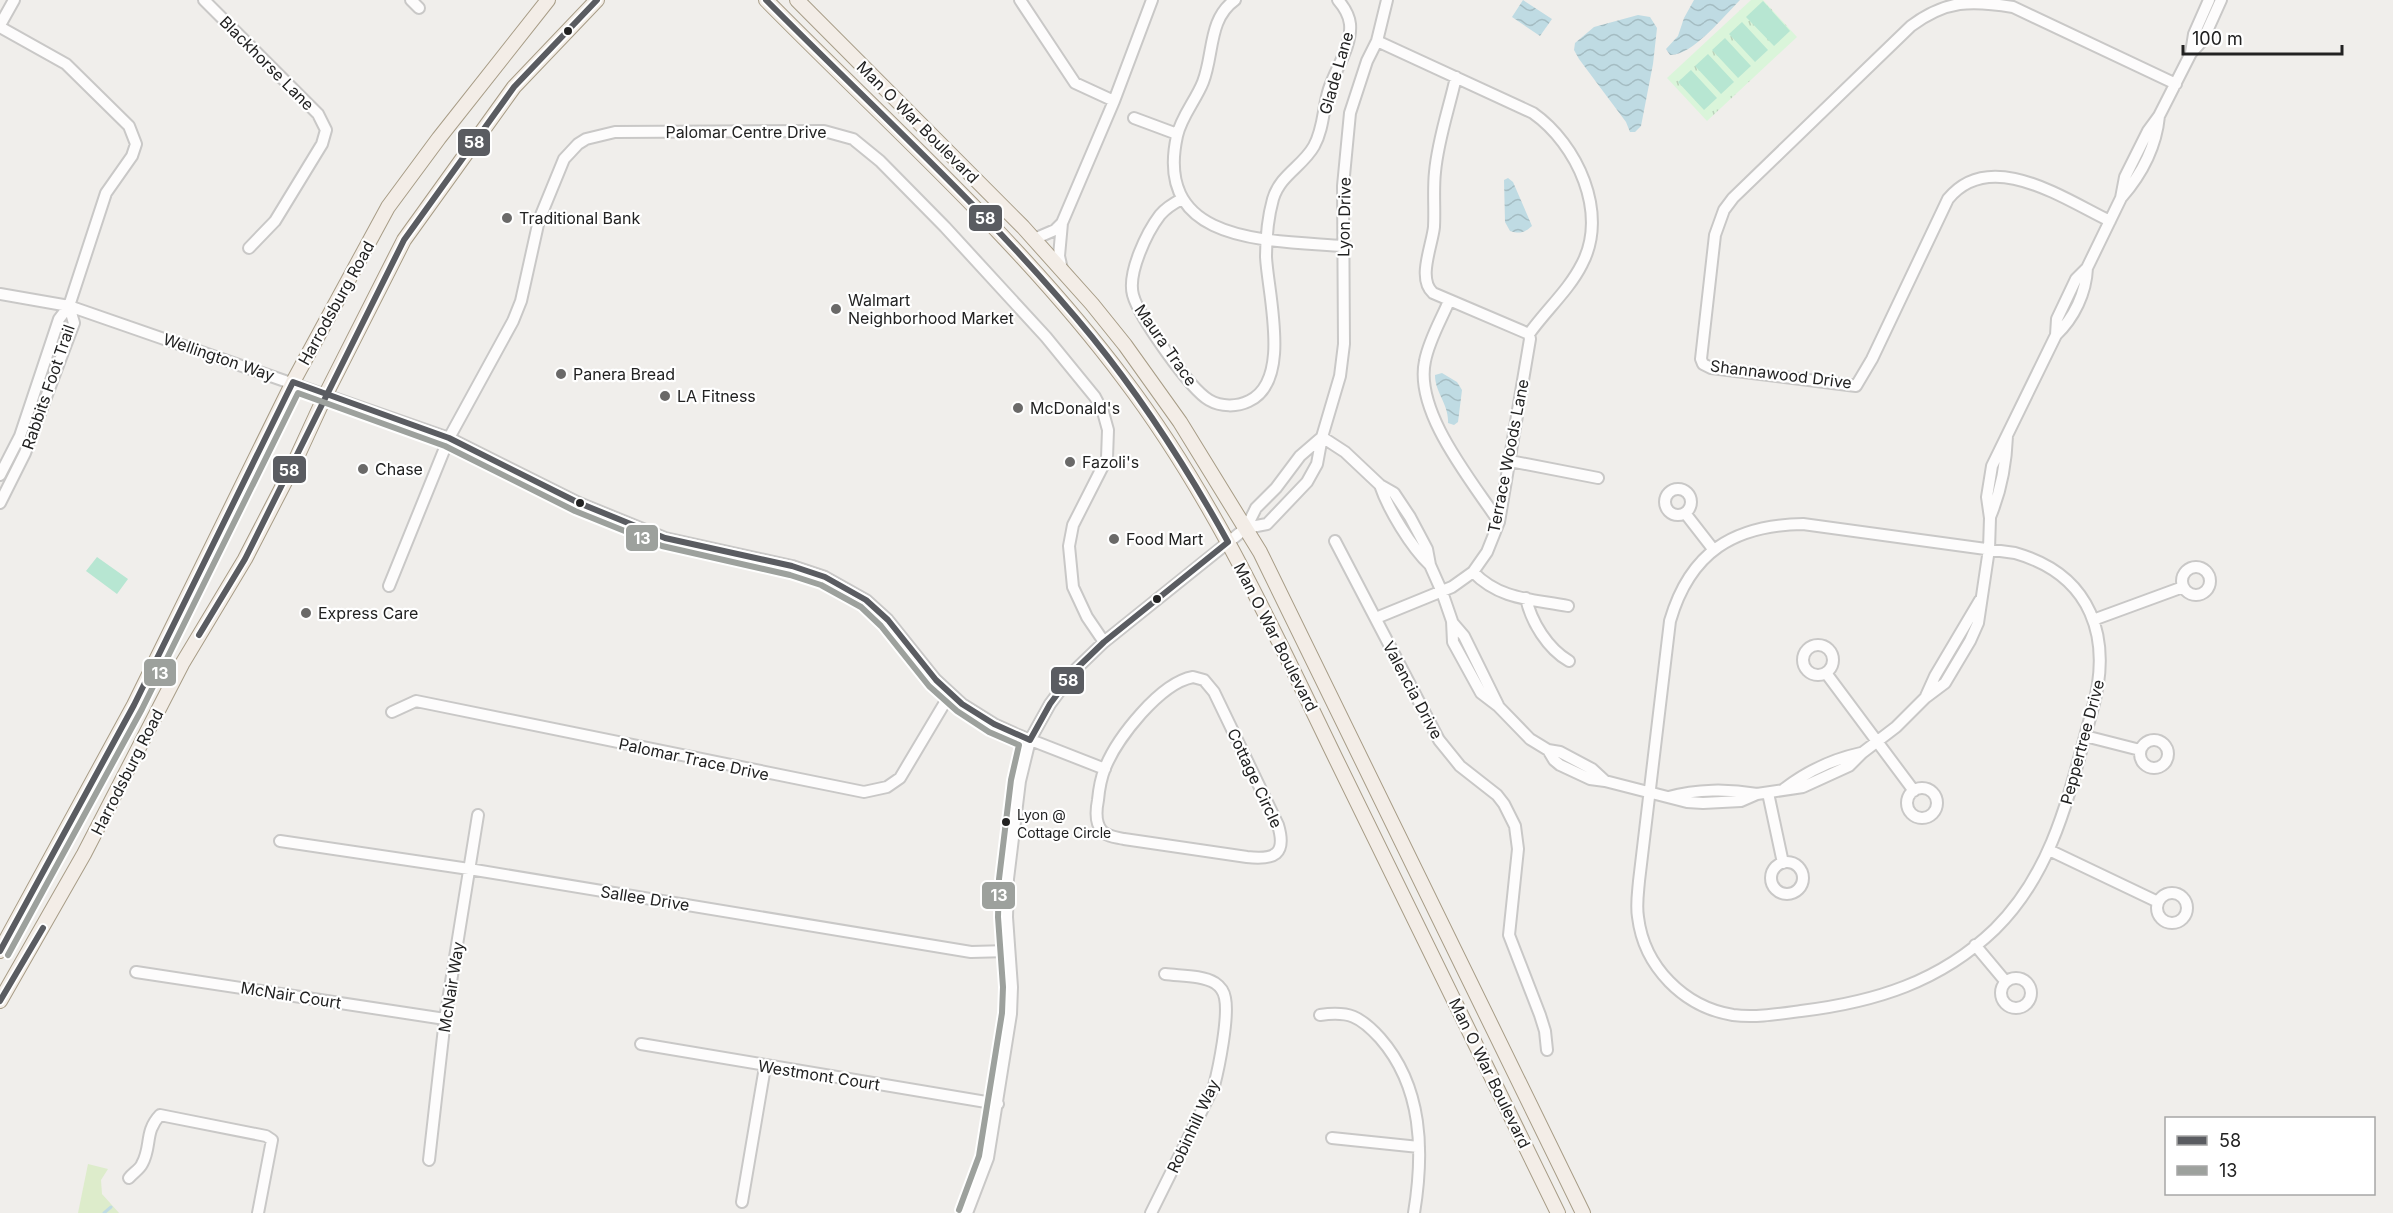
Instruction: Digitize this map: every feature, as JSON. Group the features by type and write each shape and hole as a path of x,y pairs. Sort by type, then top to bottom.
{"main road":[{"name":"Harrodsburg Road","path":"0,951 134,705 293,382 388,207 438,138 548,0"},
{"name":"Harrodsburg Road","path":"0,1000 84,854 182,664 245,559 404,240 514,87 558,38 597,0"},
{"name":"Man O War Boulevard","path":"766,0 1006,241 1070,311 1124,378 1157,425 1194,482 1256,595 1558,1213"},
{"name":"Man O War Boulevard","path":"797,0 1062,269 1157,388 1202,455 1246,528 1583,1213"}],"street":[{"path":"14,0 0,26 66,64 129,126 135,139 134,152 106,193 69,306"},
{"name":"Blackhorse Lane","path":"204,0 318,114 326,130 322,144 275,221 249,248"},
{"path":"411,0 419,8"},
{"path":"1020,0 1075,83 1114,101"},
{"path":"1062,269 1059,256 1062,223 1114,101 1152,0"},
{"path":"1235,0 1217,21 1208,70 1177,134 1174,164 1182,199 1191,211 1211,225 1243,237 1343,246"},
{"name":"Glade Lane","path":"1267,240 1276,192 1281,182 1314,147 1322,125 1329,90 1347,46 1350,24 1338,0"},
{"name":"Lyon Drive","path":"1246,528 1267,524 1307,482 1317,464 1322,437 1340,376 1344,344 1343,186 1350,113 1367,61 1377,41 1387,0"},
{"path":"1322,437 1345,452 1380,485 1385,500 1418,554 1430,565 1452,621 1454,642 1462,661 1481,693 1498,706 1530,739 1548,750 1560,752 1583,764 1605,781 1668,797 1686,792 1763,793 1784,789 1800,777 1844,757 1862,753 1896,728 1925,698 1935,676 1980,600 1989,549 1990,518 1998,498 2007,457 2007,436 2056,335 2073,314 2086,285 2088,268 2121,198 2126,177 2148,131 2159,116 2191,53 2194,34 2209,0"},
{"path":"2191,53 2203,40 2221,0"},
{"name":"Shannawood Drive","path":"2110,221 2023,180 2002,177 1977,179 1964,185 1948,199 1872,359 1856,386 1711,368 1703,364 1701,359 1715,235 1724,210 1733,198 1911,26 1926,15 1939,8 1968,1 1994,2 2013,7 2176,84"},
{"path":"1377,41 1521,107 1542,119 1561,141 1576,164 1585,186 1593,222 1584,261 1571,284 1529,334 1449,301 1433,293 1427,286 1434,228 1437,154 1456,78"},
{"path":"1134,118 1177,134"},
{"name":"Palomar Centre Drive","path":"389,586 449,438 513,321 521,301 539,220 564,159 578,144 598,135 615,132 834,132 863,146 945,227 1046,337 1084,383 1103,412 1108,430 1107,458 1073,525 1069,546 1073,587 1087,617 1104,642"},
{"name":"Maura Trace","path":"1182,199 1170,205 1152,228 1135,264 1132,293 1146,322 1198,392 1217,404 1238,405 1258,395 1268,381 1274,366 1267,240"},
{"path":"1034,239 1055,230 1062,223"},
{"name":"Wellington Way","path":"0,294 69,306 449,438 579,503 665,538 792,566 825,577 866,600 888,620 950,694 994,724 1030,740"},
{"path":"1449,301 1425,362 1429,408 1439,430 1499,522"},
{"name":"Rabbits Foot Trail","path":"0,475 20,436 59,319 69,306"},
{"name":"Rabbits Foot Trail","path":"0,503 26,453 74,323 69,306"},
{"name":"Terrace Woods Lane","path":"1442,592 1473,572 1487,552 1499,522 1529,334"},
{"name":"Lyon Drive","path":"967,1213 988,1158 1011,1014 1012,981 1007,901 1010,856 1020,782 1030,740 1062,686 1104,642 1246,528 1256,508 1276,489 1300,456 1322,437"},
{"path":"1510,461 1598,478"},
{"path":"1685,513 1713,549"},
{"name":"Peppertree Drive","path":"1803,524 2024,555 2050,567 2077,592 2093,620 2100,649 2100,678 2062,819 2049,850 2011,912 1975,945 1929,976 1895,991 1857,1003 1749,1016 1733,1015 1702,1006 1687,997 1665,977 1647,949 1641,934 1637,902 1670,621 1685,584 1713,549 1758,528 1803,524"},
{"name":"Valencia Drive","path":"1335,542 1438,740 1460,766 1497,795 1515,826 1518,849 1509,935 1545,1030 1547,1050"},
{"path":"1473,572 1492,589 1503,594 1568,606"},
{"path":"2093,620 2182,586"},
{"path":"1376,618 1442,592"},
{"path":"1526,598 1530,616 1553,648 1569,661"},
{"path":"1826,673 1914,791"},
{"name":"Cottage Circle","path":"1200,677 1209,683 1214,692 1278,825 1282,841 1280,849 1272,856 1261,858 1110,836 1099,827 1096,816 1100,783 1105,769 1121,740 1144,710 1176,683 1186,678 1200,677"},
{"name":"Palomar Trace Drive","path":"392,712 416,701 864,792 887,787 900,778 950,694"},
{"path":"2085,736 2140,750"},
{"path":"1030,740 1105,769"},
{"path":"1763,793 1783,863"},
{"name":"McNair Way","path":"429,1160 445,1019 478,815"},
{"name":"Sallee Drive","path":"280,841 469,869 971,952 1009,951"},
{"path":"2049,850 2158,902"},
{"path":"1975,945 2006,982"},
{"name":"McNair Court","path":"136,972 445,1019"},
{"name":"Robinhill Way","path":"1151,1213 1214,1086 1219,1067 1226,1005 1222,990 1217,984 1209,980 1165,974"},
{"path":"1320,1015 1337,1012 1354,1016 1373,1030 1395,1058 1411,1089 1416,1106 1420,1171 1414,1213"},
{"name":"Westmont Court","path":"641,1044 765,1067 998,1104"},
{"path":"742,1202 765,1067"},
{"path":"129,1178 143,1163 152,1124 160,1115 266,1136 272,1140 258,1213"},
{"path":"1332,1138 1419,1147"}],"green space":[{"path":"1751,0 1763,0 1797,37 1707,121 1667,78"},
{"path":"1763,1 1790,31 1774,46 1746,17"},
{"path":"1742,22 1768,50 1755,62 1729,34"},
{"path":"1725,38 1751,66 1738,78 1712,50"},
{"path":"1708,54 1734,82 1721,94 1695,66"},
{"path":"1691,70 1717,98 1704,110 1678,82"},
{"path":"97,557 128,579 117,594 86,571"},
{"path":"88,1164 108,1169 101,1180 102,1194 119,1213 78,1213"}],"water":[{"path":"1523,0 1552,19 1540,36 1512,17"},
{"path":"1694,0 1740,0 1698,42 1679,54 1670,55 1666,49 1678,36 1684,18"},
{"path":"1638,15 1650,17 1657,28 1653,64 1641,126 1635,132 1630,132 1626,122 1574,50 1575,43 1594,27"},
{"path":"1508,178 1513,182 1532,226 1522,232 1510,231 1505,222 1504,180"},
{"path":"1442,373 1457,382 1462,390 1458,422 1454,425 1448,423 1448,416 1437,387 1435,375"}],"waterway":[{"path":"104,1213 111,1207"}],"transit line":[{"name":"58","path":"199,635 245,559 404,240 514,87 597,0"},
{"name":"58","path":"0,951 134,705 293,382 449,438 579,503 665,538 792,566 825,577 866,600 888,620 936,680 962,704 994,724 1030,740 1050,704 1076,669 1104,642 1228,542 1181,462 1147,411 1111,361 1054,292 974,206 766,0"},
{"name":"13","path":"8,955 142,709 298,393 445,446 575,511 662,546 790,575 821,585 861,607 881,626 929,686 957,711 989,732 1019,745 1011,780 999,879 998,917 1003,987 1002,1013 979,1156 959,1210"},
{"name":"58","path":"0,1001 43,928"}],"place":[{"name":"Traditional Bank","path":"507,218"},
{"name":"Walmart Neighborhood Market","path":"836,309"},
{"name":"Panera Bread","path":"561,374"},
{"name":"LA Fitness","path":"665,396"},
{"name":"McDonald's","path":"1018,408"},
{"name":"Fazoli's","path":"1070,462"},
{"name":"Chase","path":"363,469"},
{"name":"Food Mart","path":"1114,539"},
{"name":"Express Care","path":"306,613"},
{"name":"Lyon @ Cottage Circle","path":"1006,822"}]}
